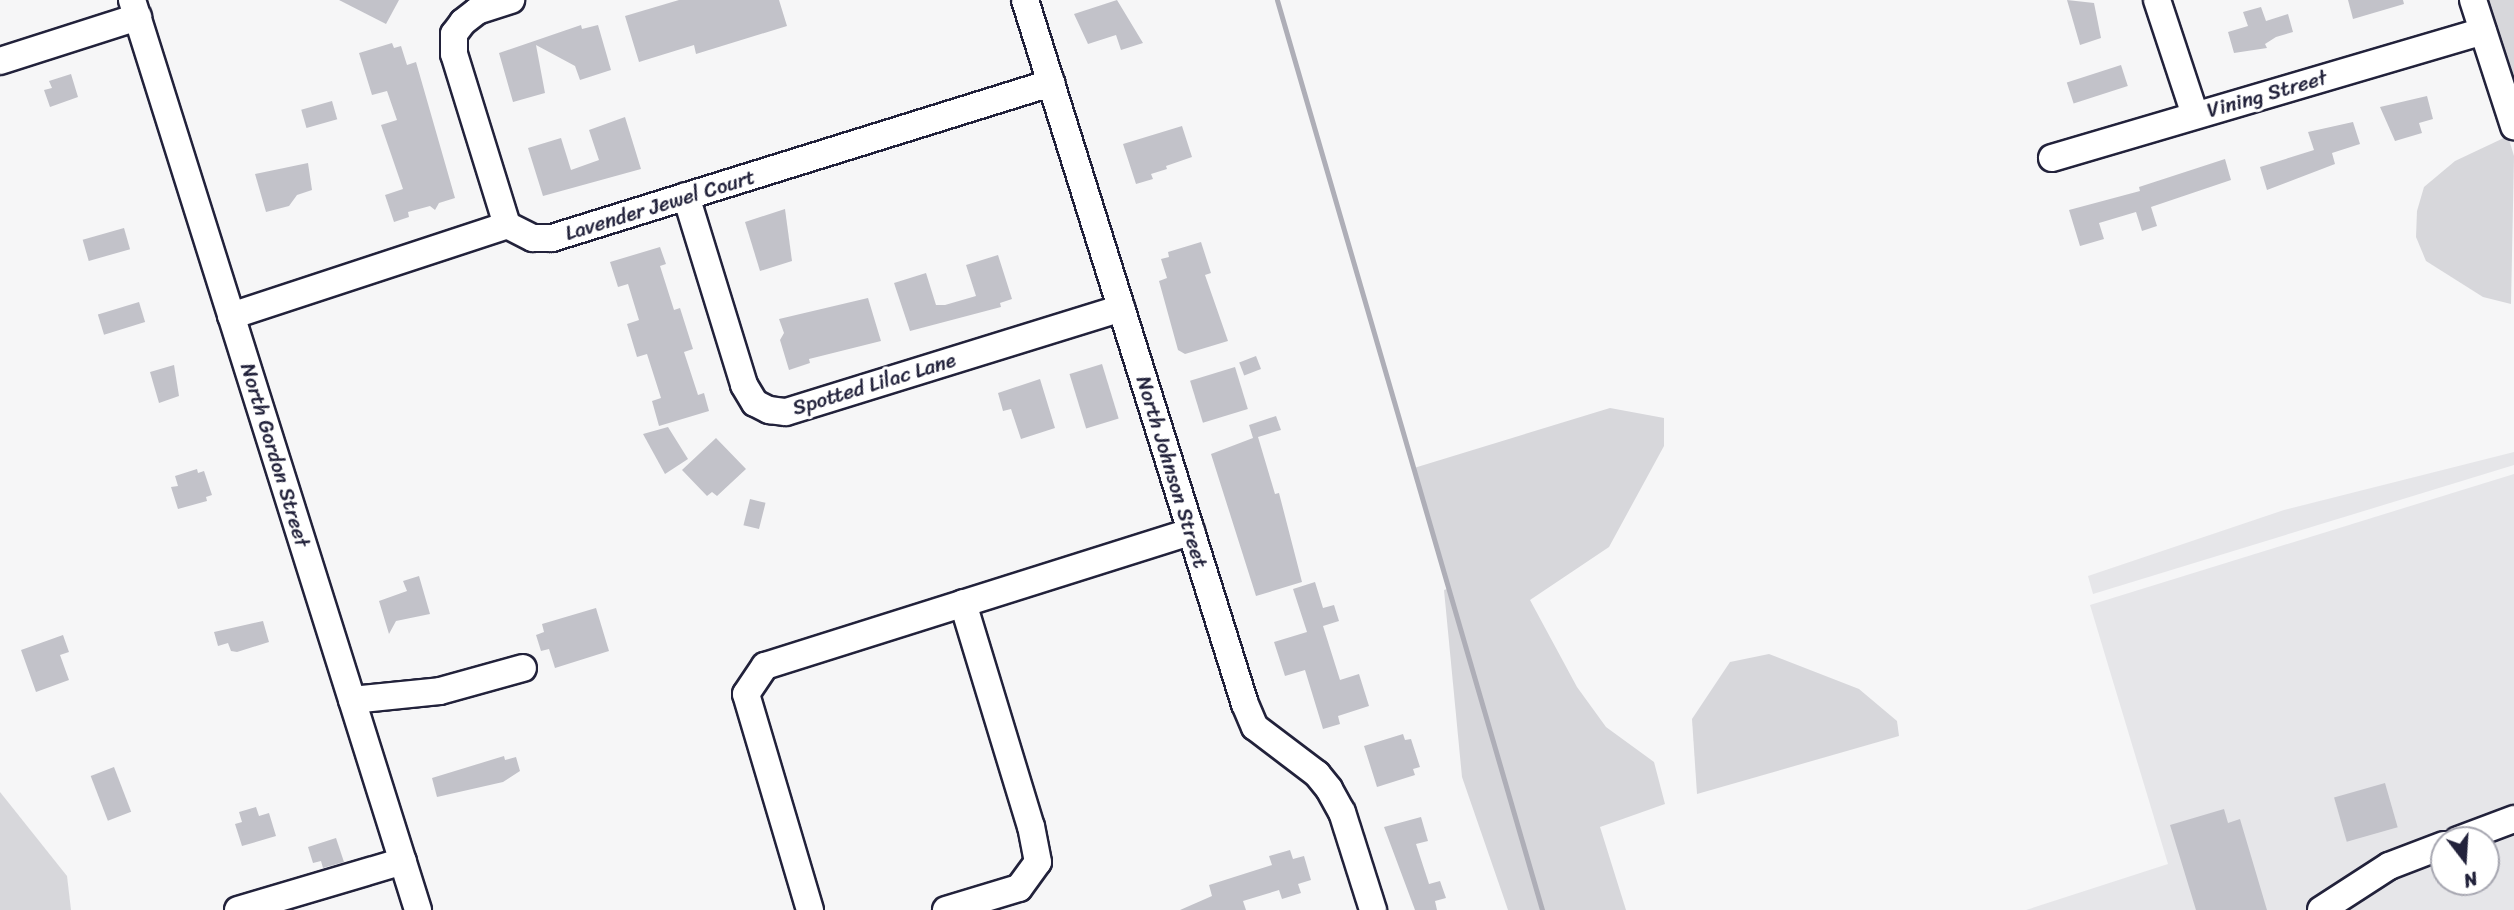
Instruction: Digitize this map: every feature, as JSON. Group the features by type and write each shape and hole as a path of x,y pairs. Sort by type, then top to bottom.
{"street":[{"path":"231,316 507,225 454,54 454,34 477,10 511,0"},
{"name":"North Johnson Street","path":"1025,0 1191,532 1255,727 1317,774 1329,789 1342,812 1373,910"},
{"path":"2157,0 2195,115"},
{"path":"2473,0 2514,126"},
{"path":"0,61 135,8"},
{"name":"North Gordon Street","path":"135,8 418,910"},
{"name":"Vining Street","path":"2052,158 2483,31"},
{"name":"Lavender Jewel Court","path":"507,225 533,238 552,238 1051,83"},
{"name":"Spotted Lilac Lane","path":"686,197 744,385 755,403 769,410 786,412 1121,308"},
{"path":"810,910 746,694 765,666 1191,532"},
{"path":"946,910 1019,888 1038,862 1031,827 963,603"},
{"path":"352,700 440,691 523,668"},
{"path":"2495,826 2514,819"},
{"path":"2321,910 2389,866 2430,850"},
{"path":"238,910 402,861"}],"shaded area":[{"path":"2483,0 2514,0 2514,96"},
{"path":"2508,136 2514,156 2511,304 2483,297 2426,261 2416,237 2417,211 2424,187 2455,161"},
{"path":"1610,408 1664,418 1664,446 1609,547 1530,600 1577,687 1606,727 1654,762 1665,804 1600,827 1626,910 1508,910 1462,777 1444,590 1450,588 1414,468"},
{"path":"2514,452 2514,465 2093,594 2088,576 2284,510"},
{"path":"2514,474 2514,910 2026,910 2168,864 2090,605"},
{"path":"1769,654 1859,689 1897,721 1899,736 1697,794 1692,719 1730,662"},
{"path":"0,792 67,876 71,910 0,910"}],"building":[{"path":"339,0 399,0 386,24"},
{"path":"679,0 779,0 787,26 696,54 694,45 639,62 625,16"},
{"path":"1117,0 1143,43 1121,50 1116,35 1088,44 1074,14"},
{"path":"2067,0 2094,3 2101,38 2080,45"},
{"path":"2348,0 2403,0 2404,4 2353,19"},
{"path":"2261,7 2266,21 2288,14 2293,32 2276,37 2265,44 2267,48 2234,53 2228,32 2248,26 2243,12"},
{"path":"581,25 582,29 598,25 611,70 580,80 575,66 536,45 545,93 513,102 499,53"},
{"path":"392,43 394,48 401,46 407,65 416,62 455,198 439,203 435,210 430,206 408,212 409,217 394,222 385,195 403,189 381,125 397,120 387,91 372,95 359,53"},
{"path":"2121,65 2128,86 2074,104 2067,83"},
{"path":"71,74 78,97 50,107 44,90 52,88 49,81"},
{"path":"2427,96 2433,119 2419,123 2422,133 2395,141 2380,107"},
{"path":"332,101 337,119 306,128 301,110"},
{"path":"625,117 641,169 543,196 528,148 561,138 571,170 599,160 589,130"},
{"path":"2353,122 2360,144 2332,153 2335,164 2267,190 2260,167 2314,150 2308,132"},
{"path":"1182,126 1192,157 1166,166 1167,169 1151,174 1153,179 1136,184 1123,144"},
{"path":"2225,159 2231,180 2151,207 2157,226 2142,231 2136,212 2099,223 2104,239 2080,246 2069,210 2140,191 2139,187"},
{"path":"308,163 312,190 297,195 289,206 266,212 255,174"},
{"path":"785,209 792,261 760,271 745,222"},
{"path":"124,228 130,249 89,261 83,240"},
{"path":"1201,242 1211,273 1205,275 1228,341 1185,354 1178,350 1159,281 1167,278 1161,259 1169,257 1168,252"},
{"path":"660,247 666,264 660,266 674,310 680,308 693,349 684,352 698,395 704,393 709,411 659,426 652,401 661,398 647,354 637,357 627,324 639,320 628,284 618,287 610,262"},
{"path":"998,255 1012,299 1000,303 1001,307 910,331 894,283 926,273 936,305 945,305 976,296 966,265"},
{"path":"868,298 881,341 809,359 810,363 789,370 780,340 784,333 779,319"},
{"path":"139,302 145,322 104,335 98,315"},
{"path":"1256,356 1261,369 1244,376 1239,362"},
{"path":"1102,364 1119,419 1086,428 1069,374"},
{"path":"174,365 179,396 159,403 150,372"},
{"path":"1235,367 1248,409 1203,423 1190,381"},
{"path":"1040,379 1055,428 1021,439 1011,409 1003,411 998,393"},
{"path":"1276,416 1281,430 1258,437 1275,494 1279,493 1302,582 1256,596 1211,454 1253,438 1249,425"},
{"path":"668,427 688,459 665,474 643,434"},
{"path":"716,438 746,469 717,496 712,492 707,496 682,470"},
{"path":"197,469 198,473 204,471 212,495 206,497 207,501 178,509 171,487 178,486 175,476"},
{"path":"750,499 766,503 759,529 743,525"},
{"path":"419,576 430,614 396,621 389,634 379,601 407,591 403,581"},
{"path":"1315,582 1323,608 1334,605 1339,621 1323,626 1340,680 1359,674 1369,706 1338,716 1340,724 1323,729 1305,670 1285,676 1274,642 1307,632 1293,589"},
{"path":"596,608 609,651 555,668 549,649 541,651 536,635 544,632 542,624"},
{"path":"263,621 269,642 237,652 231,651 228,643 218,646 214,632"},
{"path":"63,635 69,652 60,655 69,680 36,692 21,650"},
{"path":"1403,734 1405,740 1411,739 1420,767 1413,769 1415,775 1377,787 1364,746"},
{"path":"504,756 505,760 516,757 520,771 503,782 437,797 432,778"},
{"path":"114,767 131,812 108,821 91,776"},
{"path":"2385,783 2398,827 2347,842 2334,798"},
{"path":"256,807 259,816 269,813 276,836 242,846 235,824 242,822 239,812"},
{"path":"2224,809 2228,823 2240,819 2267,910 2196,910 2170,825"},
{"path":"1421,817 1428,841 1416,844 1429,884 1440,881 1446,898 1435,901 1437,910 1415,910 1384,827"},
{"path":"336,838 344,862 323,868 321,861 313,863 308,847"},
{"path":"1290,850 1293,859 1304,856 1311,880 1298,884 1301,893 1282,899 1279,890 1243,901 1246,910 1180,910 1212,896 1209,885 1272,865 1269,856"}],"waterway":[{"path":"1277,0 1542,910"}]}
